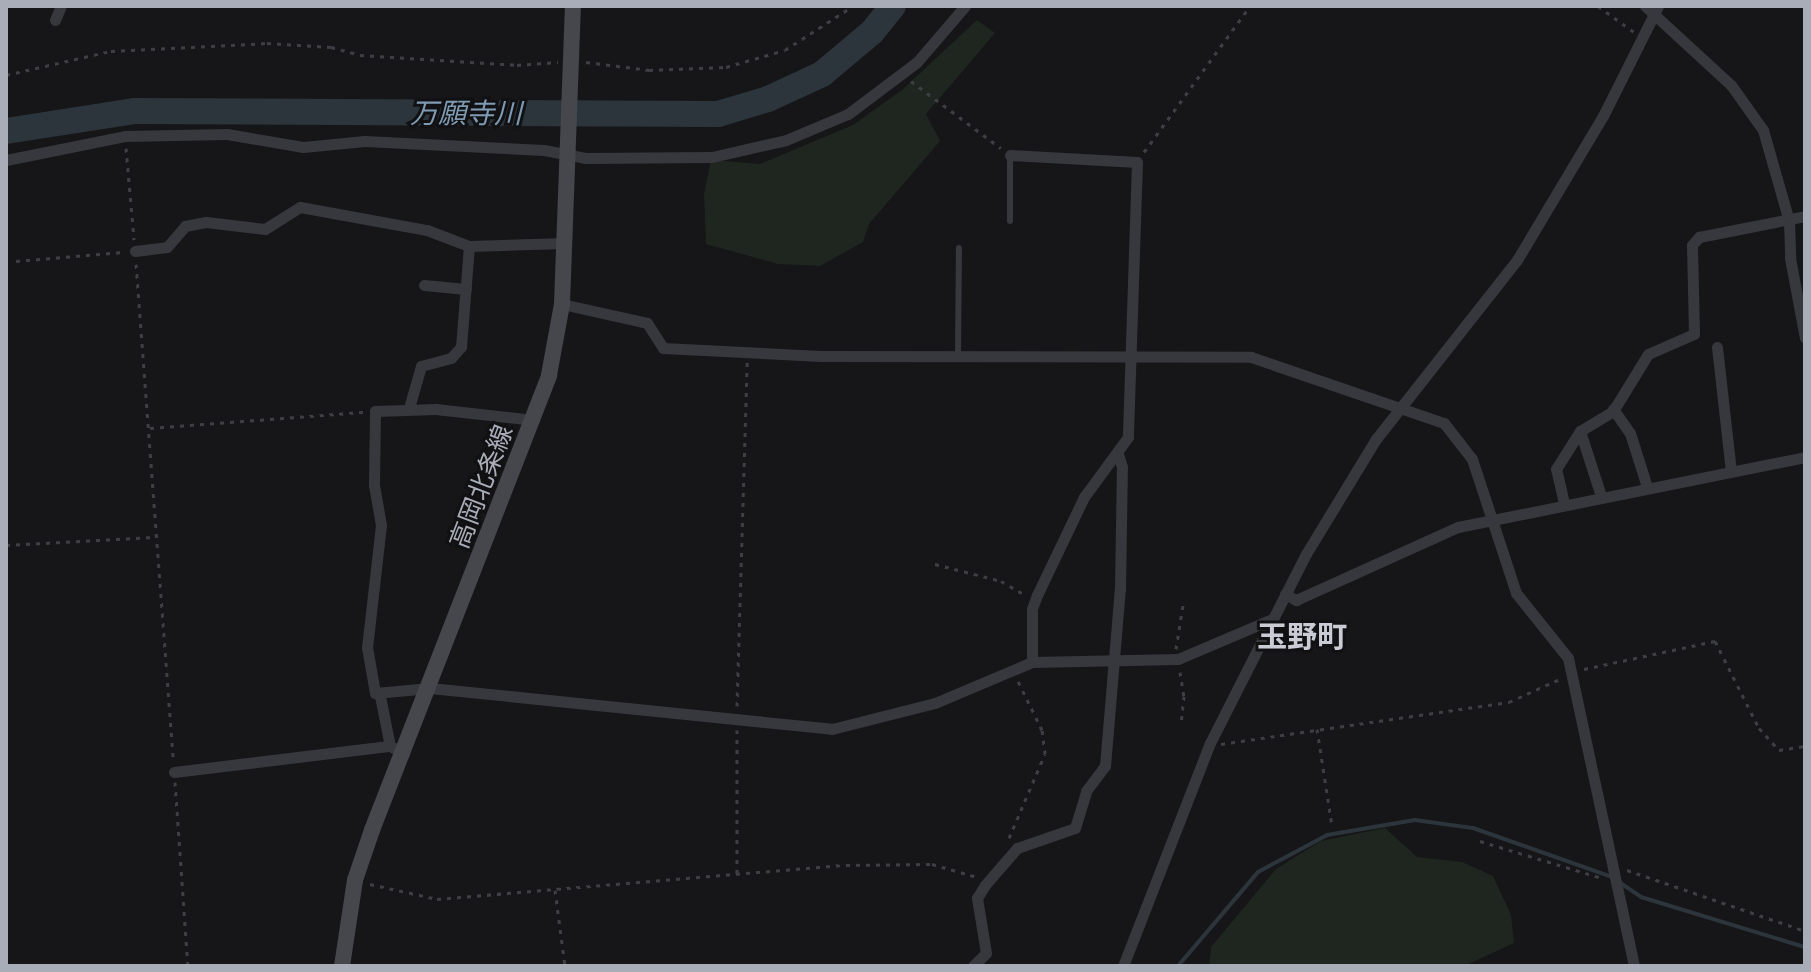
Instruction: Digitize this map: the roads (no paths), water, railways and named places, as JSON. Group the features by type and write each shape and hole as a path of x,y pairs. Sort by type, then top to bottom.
{"main road":[{"name":"高岡北条線","path":"342,966 355,880 397,750 430,688 549,375 562,304 573,6"}],"street":[{"path":"55,20 61,6"},
{"path":"6,160 125,136 227,134 303,147 365,141 678,158 739,152 786,140 848,114 901,74 965,6"},
{"path":"1123,966 1210,743 1270,620 1341,493 1400,407 1517,260 1603,116 1652,9 1748,102 1774,160 1789,221 1790,258 1805,338"},
{"path":"1010,155 1137,162 1128,437 1084,497 1035,600 1032,662"},
{"path":"135,251 167,247 185,226 206,222 265,229 300,207 427,230 469,246 565,243"},
{"path":"1564,503 1556,469 1580,431 1613,409 1639,363 1694,334 1692,245 1699,237 1805,216"},
{"path":"409,408 421,366 451,358 461,347 469,246"},
{"path":"424,285 466,289"},
{"path":"562,304 647,323 663,348 958,357 1251,357 1444,423 1458,438 1495,520 1516,593 1568,658 1634,966"},
{"path":"1717,347 1731,471"},
{"path":"174,772 397,750 380,696 375,693 367,647 381,525 374,485 375,411 409,408 534,420"},
{"path":"1613,409 1630,433 1647,487"},
{"path":"1580,431 1601,496"},
{"path":"973,966 986,953 977,898 987,881 1003,860 1023,844 1044,842 1075,828 1086,791 1105,766 1123,511 1118,454"},
{"path":"1285,594 1296,600 1447,531 1564,503 1805,457"},
{"path":"380,696 430,688 832,729 935,703 1032,662 1178,659 1270,620"}],"lane":[{"path":"1010,155 1010,221"},
{"path":"958,357 959,248"}],"waterway":[{"name":"万願寺川","path":"6,131 135,111 718,114 768,99 822,74 872,32 893,6"},
{"path":"1178,966 1258,872 1327,835 1415,820 1473,828 1612,877"},
{"path":"1619,882 1641,897 1805,947"}],"district":[{"name":"玉野町","path":"1302,637"}]}
